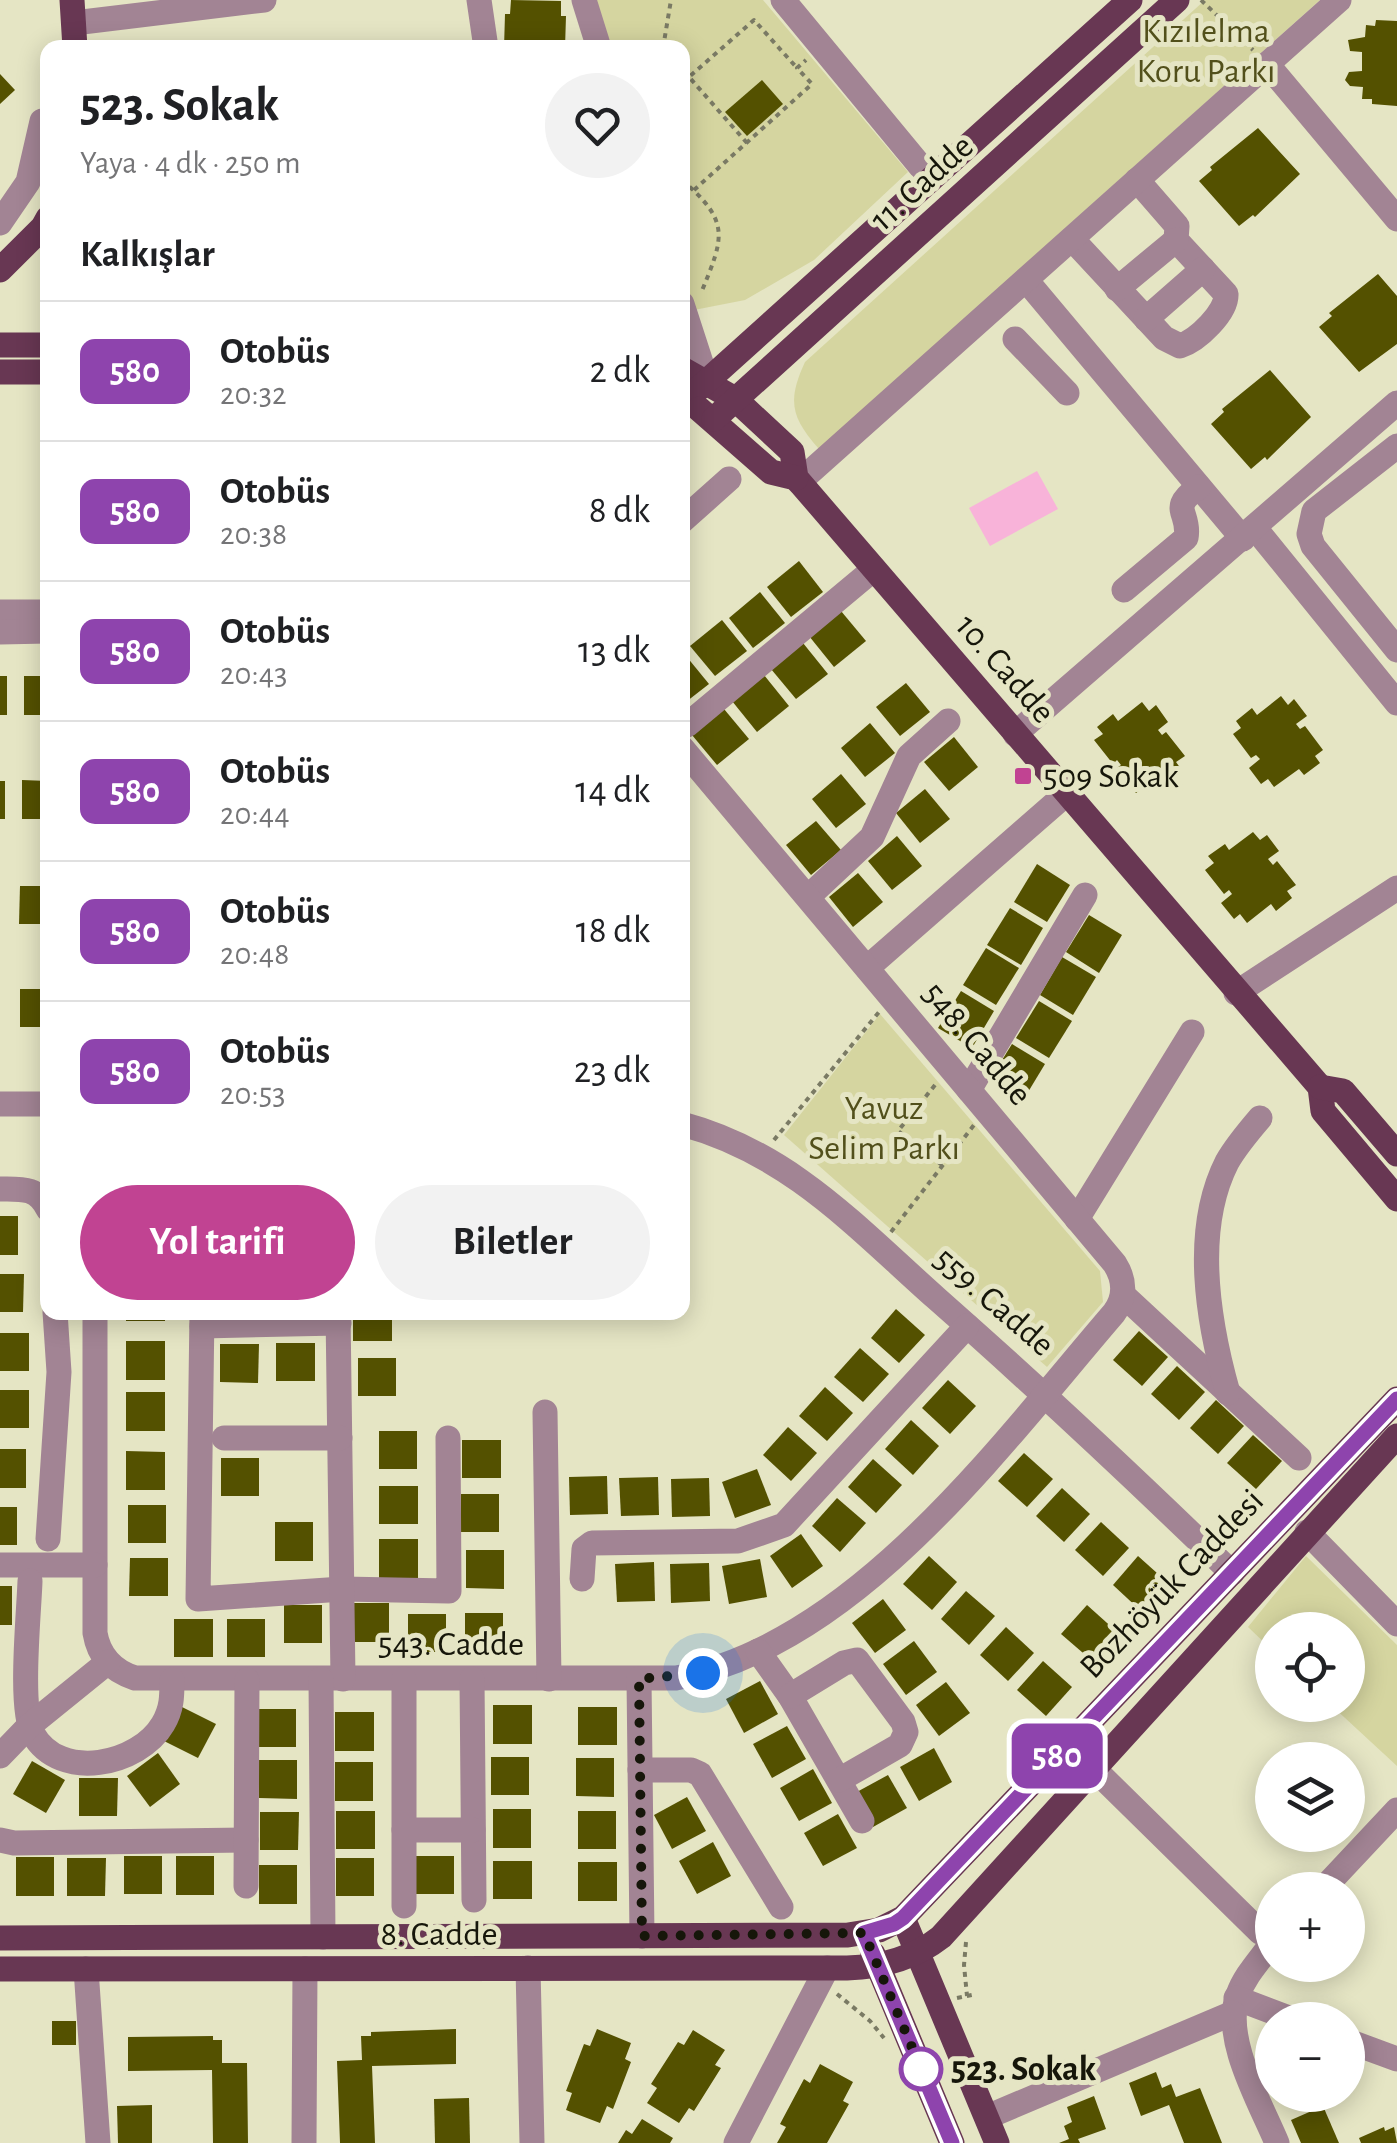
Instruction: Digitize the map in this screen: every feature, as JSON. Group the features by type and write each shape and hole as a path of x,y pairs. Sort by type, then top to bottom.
{"main road":[{"name":"11. Cadde","path":"690,394 1130,0"},
{"name":"11. Cadde","path":"714,419 1177,0"},
{"path":"0,270 40,229"},
{"path":"0,345 40,345"},
{"path":"0,372 40,372"},
{"name":"10. Cadde","path":"690,373 735,399 792,452 798,480 1320,1087 1323,1111 1397,1199"},
{"name":"10. Cadde","path":"690,403 714,419 772,472 798,480"},
{"name":"10. Cadde","path":"1320,1087 1343,1091 1397,1154"},
{"name":"Bozhöyük Caddesi","path":"864,1933 903,1918 1397,1399"},
{"name":"Bozhöyük Caddesi","path":"878,1966 918,1952 940,1937 1397,1436"},
{"path":"903,1918 998,2143"},
{"path":"864,1933 952,2143"},
{"name":"8. Cadde","path":"0,1938 864,1933"},
{"name":"8. Cadde","path":"0,1969 878,1966"}],"street":[{"path":"74,24 264,0"},
{"path":"479,0 485,40"},
{"path":"584,0 597,40"},
{"path":"783,0 931,180"},
{"path":"798,480 1339,0"},
{"path":"1267,64 1397,220"},
{"path":"0,223 28,182 40,131"},
{"path":"1116,288 1176,240 1177,226 1137,180"},
{"path":"1072,238 1146,319 1171,343 1180,346 1189,343 1227,302 1226,294 1176,240"},
{"path":"1146,319 1203,268"},
{"path":"1026,280 1199,487 1249,533 1397,703"},
{"path":"690,327 707,381"},
{"path":"1014,339 1060,384 1084,349"},
{"path":"1015,734 1397,402"},
{"path":"1397,446 1314,511 1309,534 1313,546 1397,650"},
{"path":"690,514 730,479"},
{"path":"1124,590 1186,538 1182,506 1185,496 1199,487"},
{"path":"690,732 874,569"},
{"path":"0,612 40,612"},
{"path":"0,632 40,631"},
{"path":"808,897 872,837 909,756 948,721"},
{"name":"548. Cadde","path":"690,743 808,897 1115,1264 1123,1282 1122,1294"},
{"path":"867,968 1066,794"},
{"path":"1236,993 1397,888"},
{"path":"977,1100 1085,895"},
{"path":"1077,1219 1192,1032"},
{"path":"0,1104 40,1104"},
{"path":"1228,1392 1210,1308 1209,1235 1222,1174 1238,1144 1260,1118"},
{"name":"559. Cadde","path":"690,1126 762,1155 802,1180 1045,1393 1232,1573"},
{"path":"0,1189 28,1189 40,1195"},
{"path":"1045,1393 1114,1313 1122,1294 1299,1458"},
{"path":"48,1538 59,1372 56,1320"},
{"path":"0,1756 108,1662 95,1634 95,1320"},
{"path":"202,1320 198,1598 342,1588 449,1591 448,1438"},
{"path":"322,1937 332,1679 342,1588 338,1320"},
{"path":"582,1579 584,1550 592,1543 738,1541 784,1526 968,1326"},
{"name":"543. Cadde","path":"108,1662 135,1678 172,1680 639,1679 703,1673 758,1651 812,1620 871,1577 978,1470 1045,1393"},
{"path":"545,1412 548,1679"},
{"path":"224,1438 340,1438"},
{"path":"1308,1532 1397,1624"},
{"path":"0,1565 94,1565"},
{"path":"30,1581 30,1726 42,1745 65,1758 92,1762 118,1759 141,1747 164,1723 172,1702 172,1680"},
{"path":"758,1651 790,1696 862,1821"},
{"path":"790,1696 844,1663 856,1660 902,1722 906,1732 900,1744 839,1780"},
{"path":"404,1679 404,1906"},
{"path":"472,1679 474,1900"},
{"path":"639,1679 642,1936"},
{"path":"27,1680 67,1696"},
{"path":"246,1886 247,1680"},
{"path":"1093,1768 1255,1927"},
{"path":"640,1770 692,1770 700,1774 781,1907"},
{"path":"1339,1872 1397,1810"},
{"path":"404,1830 473,1830"},
{"path":"0,1840 246,1840"},
{"path":"1255,1961 1235,2006 1236,2044 1277,2143"},
{"path":"528,1968 532,2143"},
{"path":"736,2143 828,1968"},
{"path":"86,1969 98,2143"},
{"path":"304,2143 305,1969"},
{"path":"986,2117 1235,2006 1255,2011"},
{"path":"1365,2047 1397,2059"}],"path":[{"path":"664,40 671,0"},
{"path":"1201,0 1267,64"},
{"path":"690,76 754,20 812,84 694,190"},
{"path":"797,68 821,46"},
{"path":"690,78 747,143"},
{"path":"690,187 706,201 719,225 718,252 690,306"},
{"path":"762,1155 891,997"},
{"path":"942,1165 898,1131 950,1068"},
{"path":"879,1248 942,1165 977,1100"},
{"path":"966,1942 967,1996"}],"green space":[{"path":"594,0 763,0 908,172 814,260 745,300 694,310 690,298 690,40 608,40"},
{"name":"Kızılelma Koru Parkı","path":"1205,0 1320,0 819,449 802,427 795,408 796,388 805,362"},
{"name":"Yavuz Selim Parkı","path":"880,1014 1100,1271 1103,1302 1047,1367 784,1135"},
{"path":"1306,1556 1363,1612 1260,1612"},
{"path":"1365,1614 1397,1645 1397,1766 1349,1722 1365,1722"}],"shaded area":[{"path":"1037,471 1058,509 990,546 969,508"}],"building":[{"path":"511,0 561,1 561,16 566,16 565,40 504,40 505,14 510,14"},
{"path":"1376,20 1397,21 1397,106 1362,99 1363,87 1350,86 1345,80 1349,72 1362,71 1362,52 1350,51 1348,40 1365,37 1366,25 1375,26"},
{"path":"0,74 15,90 0,104"},
{"path":"762,80 783,104 747,136 725,112"},
{"path":"1258,128 1300,174 1255,217 1239,226 1199,181 1212,170 1210,167"},
{"path":"1378,274 1397,296 1397,344 1359,372 1319,327 1332,316 1329,313"},
{"path":"1270,370 1311,417 1267,460 1265,457 1251,469 1211,424 1224,412 1222,409"},
{"path":"799,561 823,592 791,617 767,587"},
{"path":"760,592 785,623 753,648 729,618"},
{"path":"841,611 866,641 834,667 809,636"},
{"path":"722,620 747,651 715,676 690,646"},
{"path":"803,643 828,674 796,699 771,669"},
{"path":"690,661 709,684 690,699"},
{"path":"764,675 789,706 757,732 732,701"},
{"path":"0,676 7,676 7,715 0,715"},
{"path":"24,676 40,676 40,715 24,715"},
{"path":"906,683 930,712 900,736 876,707"},
{"path":"1281,696 1288,705 1294,699 1307,716 1296,724 1300,729 1305,726 1323,750 1315,756 1320,763 1304,775 1299,769 1274,787 1268,779 1261,784 1249,768 1260,759 1256,755 1251,758 1233,734 1241,728 1236,721 1252,708 1257,715"},
{"path":"1142,702 1149,711 1156,705 1168,722 1158,730 1162,735 1166,732 1185,756 1176,762 1181,769 1165,781 1160,775 1136,793 1129,784 1123,789 1110,773 1121,765 1117,760 1113,764 1094,740 1103,734 1097,727 1113,714 1118,721"},
{"path":"724,709 749,739 717,765 692,735"},
{"path":"870,723 895,753 865,777 841,748"},
{"path":"954,737 978,767 949,791 924,762"},
{"path":"841,774 866,804 836,828 812,799"},
{"path":"22,780 40,781 40,819 22,819"},
{"path":"0,781 5,781 5,819 0,819"},
{"path":"925,789 950,819 920,843 896,813"},
{"path":"816,821 841,850 811,875 786,845"},
{"path":"1253,832 1260,840 1267,835 1279,851 1268,859 1273,865 1277,861 1296,885 1287,891 1292,898 1276,911 1271,904 1247,923 1240,914 1234,919 1221,903 1232,894 1229,890 1224,894 1205,870 1214,863 1208,856 1225,844 1229,850"},
{"path":"897,836 922,866 892,890 868,861"},
{"path":"1037,864 1070,885 1047,922 1014,902"},
{"path":"858,873 883,902 853,927 829,897"},
{"path":"20,886 40,886 40,924 19,924"},
{"path":"1010,908 1043,928 1021,965 987,945"},
{"path":"1089,915 1122,935 1099,973 1066,952"},
{"path":"986,948 1019,968 996,1005 963,985"},
{"path":"1062,957 1096,977 1073,1015 1040,995"},
{"path":"20,989 40,989 40,1027 20,1027"},
{"path":"961,991 994,1011 972,1048 938,1028"},
{"path":"1039,1001 1072,1021 1049,1058 1016,1038"},
{"path":"1012,1044 1045,1064 1022,1102 989,1081"},
{"path":"0,1216 18,1216 18,1255 0,1255"},
{"path":"0,1274 24,1274 23,1312 0,1312"},
{"path":"896,1309 925,1335 899,1363 871,1338"},
{"path":"353,1320 392,1320 392,1341 353,1341"},
{"path":"1139,1331 1168,1357 1142,1386 1113,1360"},
{"path":"0,1333 29,1333 29,1371 0,1371"},
{"path":"126,1341 165,1341 165,1380 126,1380"},
{"path":"276,1343 315,1343 315,1381 276,1381"},
{"path":"220,1344 259,1344 258,1383 220,1382"},
{"path":"860,1348 889,1374 863,1402 834,1377"},
{"path":"358,1358 396,1358 396,1396 358,1396"},
{"path":"1177,1366 1205,1392 1179,1420 1151,1394"},
{"path":"948,1380 976,1406 950,1434 922,1408"},
{"path":"825,1387 853,1413 827,1441 799,1416"},
{"path":"0,1390 29,1390 29,1428 0,1428"},
{"path":"126,1392 165,1392 165,1431 126,1431"},
{"path":"1216,1400 1244,1426 1218,1454 1190,1428"},
{"path":"911,1420 939,1446 913,1475 885,1449"},
{"path":"788,1427 817,1453 791,1481 763,1455"},
{"path":"379,1431 417,1431 417,1469 379,1469"},
{"path":"1253,1435 1282,1461 1256,1489 1227,1463"},
{"path":"462,1440 501,1440 501,1478 462,1478"},
{"path":"0,1449 26,1449 26,1488 0,1488"},
{"path":"126,1451 165,1452 165,1490 126,1490"},
{"path":"1024,1453 1053,1479 1027,1507 998,1481"},
{"path":"221,1458 259,1458 259,1496 221,1496"},
{"path":"873,1459 902,1485 876,1513 848,1487"},
{"path":"757,1469 771,1505 735,1518 722,1482"},
{"path":"607,1476 608,1514 570,1515 569,1477"},
{"path":"658,1477 659,1515 621,1516 619,1478"},
{"path":"709,1478 710,1516 672,1517 671,1479"},
{"path":"379,1486 418,1486 418,1524 379,1524"},
{"path":"1062,1488 1090,1514 1064,1542 1036,1516"},
{"path":"461,1494 499,1494 499,1532 461,1532"},
{"path":"837,1498 866,1523 840,1552 812,1526"},
{"path":"128,1505 166,1505 166,1543 128,1543"},
{"path":"0,1507 17,1507 17,1545 0,1545"},
{"path":"275,1522 313,1522 313,1561 275,1561"},
{"path":"1101,1522 1129,1548 1103,1576 1075,1550"},
{"path":"801,1534 823,1566 792,1588 770,1556"},
{"path":"379,1539 418,1539 418,1578 379,1578"},
{"path":"466,1550 504,1550 504,1589 466,1588"},
{"path":"929,1556 957,1582 932,1610 903,1584"},
{"path":"1138,1556 1167,1582 1141,1611 1113,1585"},
{"path":"130,1558 168,1558 168,1596 129,1596"},
{"path":"760,1559 767,1597 729,1604 722,1566"},
{"path":"654,1562 655,1601 617,1602 615,1564"},
{"path":"709,1563 710,1601 671,1603 670,1564"},
{"path":"0,1586 12,1586 12,1625 0,1625"},
{"path":"966,1591 995,1616 969,1645 941,1619"},
{"path":"883,1599 906,1630 875,1653 852,1623"},
{"path":"351,1603 389,1603 389,1642 351,1642"},
{"path":"284,1605 322,1605 322,1643 284,1643"},
{"path":"1087,1605 1116,1631 1090,1659 1061,1634"},
{"path":"465,1613 503,1613 503,1651 465,1651"},
{"path":"408,1614 446,1614 446,1652 408,1652"},
{"path":"174,1619 213,1619 213,1657 174,1657"},
{"path":"227,1619 265,1619 265,1657 227,1657"},
{"path":"1006,1627 1034,1653 1008,1681 980,1655"},
{"path":"914,1641 937,1672 906,1695 883,1664"},
{"path":"1043,1661 1072,1687 1046,1716 1017,1690"},
{"path":"760,1681 778,1714 744,1733 726,1699"},
{"path":"946,1682 970,1713 939,1736 916,1705"},
{"path":"493,1705 532,1705 532,1744 493,1744"},
{"path":"182,1707 216,1724 198,1758 164,1741"},
{"path":"578,1707 617,1707 617,1745 578,1745"},
{"path":"258,1709 296,1709 296,1747 258,1747"},
{"path":"335,1712 374,1712 374,1751 335,1751"},
{"path":"787,1726 806,1759 772,1778 753,1744"},
{"path":"934,1748 952,1782 919,1801 900,1767"},
{"path":"158,1753 180,1784 150,1807 127,1776"},
{"path":"491,1757 529,1757 529,1795 491,1795"},
{"path":"576,1758 614,1758 614,1797 576,1796"},
{"path":"259,1760 297,1760 297,1799 259,1798"},
{"path":"32,1761 65,1780 46,1813 13,1794"},
{"path":"335,1762 373,1762 373,1801 335,1801"},
{"path":"813,1769 832,1803 799,1821 780,1788"},
{"path":"888,1775 907,1808 873,1827 855,1793"},
{"path":"79,1778 118,1778 117,1816 79,1816"},
{"path":"687,1797 706,1831 672,1849 654,1815"},
{"path":"493,1809 531,1809 531,1848 493,1848"},
{"path":"336,1811 375,1811 375,1849 336,1849"},
{"path":"578,1811 616,1811 616,1849 578,1849"},
{"path":"260,1812 299,1812 298,1850 260,1850"},
{"path":"838,1814 857,1848 823,1866 804,1833"},
{"path":"713,1842 731,1876 697,1894 679,1861"},
{"path":"124,1856 162,1856 162,1894 124,1894"},
{"path":"176,1856 214,1856 214,1895 176,1895"},
{"path":"416,1856 454,1856 454,1894 416,1894"},
{"path":"16,1857 54,1857 54,1896 16,1896"},
{"path":"67,1858 106,1858 105,1896 67,1896"},
{"path":"336,1858 374,1858 374,1896 336,1896"},
{"path":"493,1861 532,1861 532,1899 493,1899"},
{"path":"578,1862 617,1862 617,1901 578,1901"},
{"path":"259,1865 297,1865 297,1904 259,1904"},
{"path":"52,2021 76,2021 76,2045 52,2045"},
{"path":"456,2029 456,2064 372,2066 375,2143 340,2143 337,2061 362,2060 361,2036 371,2036 371,2032"},
{"path":"597,2029 631,2043 625,2059 631,2062 613,2109 607,2106 600,2123 566,2110 572,2093 566,2091 584,2044 590,2046"},
{"path":"693,2030 725,2050 715,2065 721,2068 694,2111 689,2108 679,2123 647,2103 657,2088 651,2084 678,2042 684,2045"},
{"path":"213,2036 213,2040 222,2040 222,2063 247,2063 248,2143 213,2143 212,2070 128,2071 128,2037"},
{"path":"820,2064 853,2082 843,2101 849,2104 827,2143 777,2143 786,2127 780,2124 804,2079 810,2083"},
{"path":"1156,2072 1162,2088 1171,2084 1176,2097 1200,2088 1222,2143 1184,2143 1169,2105 1141,2116 1129,2083"},
{"path":"1094,2096 1106,2129 1078,2139 1080,2143 1059,2143 1069,2139 1064,2126 1072,2122 1067,2107"},
{"path":"469,2098 470,2143 435,2143 434,2099"},
{"path":"152,2105 152,2143 118,2143 117,2106"},
{"path":"1309,2112 1326,2112 1339,2143 1301,2143 1291,2120"},
{"path":"642,2119 673,2138 670,2143 618,2143 626,2130 632,2134"},
{"path":"1384,2127 1385,2131 1394,2127 1397,2143 1361,2143 1359,2138"}],"bus line":[{"name":"580","path":"952,2143 864,1933 903,1918 1397,1399"}],"place":[{"name":"509 Sokak","path":"1023,776"},
{"name":"523. Sokak","path":"921,2069"}],"route":[{"path":"703,1673 639,1679 642,1936 864,1933 921,2069"}]}
